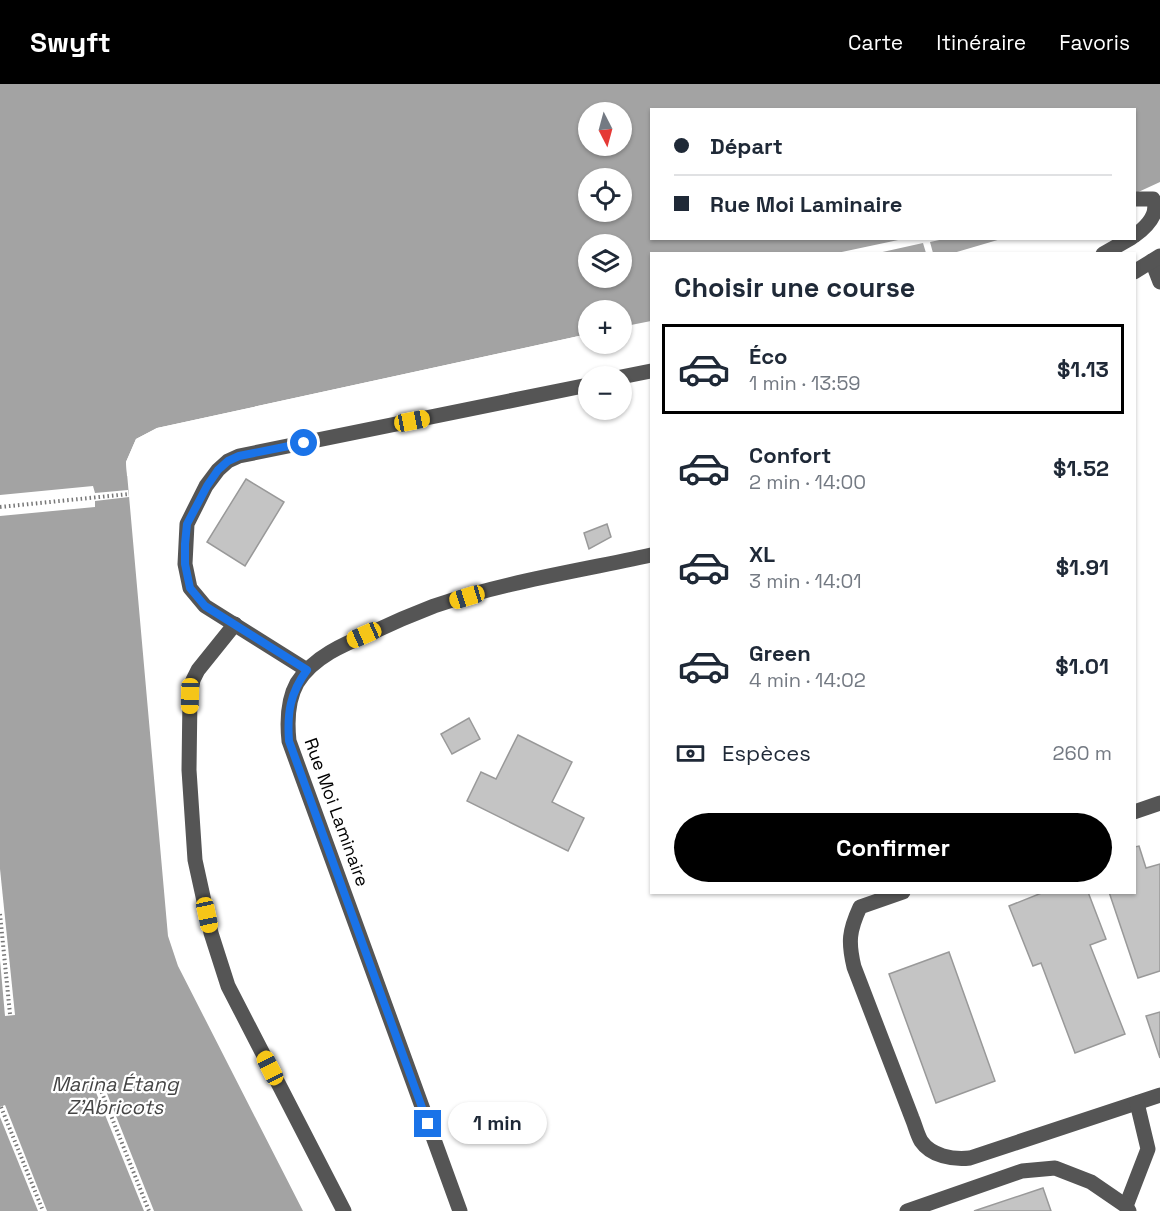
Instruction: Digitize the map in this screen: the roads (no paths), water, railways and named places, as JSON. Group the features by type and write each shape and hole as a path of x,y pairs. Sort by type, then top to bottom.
{"street":[{"path":"1136,198 1153,199 1158,210 1151,223 1136,234"},
{"path":"1106,252 1127,240"},
{"path":"1136,271 1156,258 1160,282"},
{"path":"632,375 650,371"},
{"path":"307,670 205,606 190,588 185,564 187,524 218,470 228,461 239,456 578,387"},
{"name":"Rue Moi Laminaire","path":"460,1211 289,741 289,708 296,684 307,670 323,657 347,643 434,606 483,592 650,555"},
{"path":"234,624 198,670 193,680 190,696 189,770 195,860 211,933 228,986 344,1211"},
{"path":"1136,811 1160,803"},
{"path":"898,894 861,908 851,926 849,945 854,967 922,1142 931,1150 958,1160 970,1158 1160,1095"},
{"path":"907,1211 1022,1172 1054,1168 1091,1182 1127,1208 1148,1149 1137,1103"}],"water":[{"name":"Marina Étang Z'Abricots","path":"0,84 1160,84 1160,182 1136,193 1136,108 650,108 650,240 998,240 957,252 650,252 650,321 632,325 632,300 578,300 578,336 157,428 136,439 126,462 168,936 178,966 303,1211 0,1211"}]}
